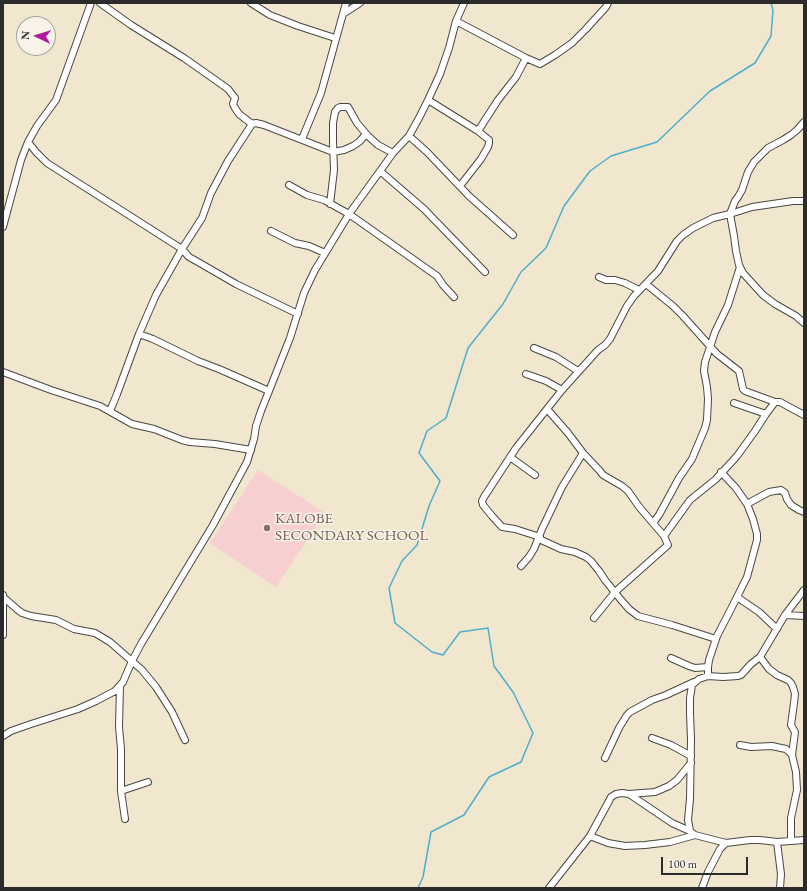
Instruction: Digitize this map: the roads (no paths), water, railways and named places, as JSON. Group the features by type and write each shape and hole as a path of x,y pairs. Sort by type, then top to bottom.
{"street":[{"path":"3,227 19,166 28,142 37,126 56,100 91,3"},
{"path":"100,3 131,25 196,66 228,89 235,98 233,104 238,114 252,124 256,123 333,152 344,150 353,146 366,134"},
{"path":"251,3 270,15 335,38"},
{"path":"302,140 321,93 335,38 346,3"},
{"path":"343,14 360,3"},
{"path":"456,21 540,64 556,55 572,43 608,3"},
{"path":"3,736 11,731 78,709 96,701 110,694 120,686 126,677 141,644 213,525 247,462 261,411 290,338 304,293 315,270 349,214 393,153 409,136 428,100 440,74 461,4"},
{"path":"478,131 498,100 516,77 526,58"},
{"path":"428,100 478,131 489,140 488,147 481,159 460,186"},
{"path":"330,204 334,176 333,123 335,112 338,108 348,107 357,123 366,134 378,145 393,153"},
{"path":"804,122 797,130 768,148 754,162 748,172 742,190 735,201 730,214 736,251 743,273 763,295 796,316 804,323"},
{"path":"110,411 139,334 156,295 182,249 202,218 211,193 228,161 252,124"},
{"path":"409,136 427,152 469,196 513,235"},
{"path":"28,142 47,163 182,249 189,257 216,273 298,314"},
{"path":"380,171 424,209 485,272"},
{"path":"289,185 307,195 324,200 349,214 437,276 454,297"},
{"path":"716,639 638,616 629,609 605,580 596,566 586,557 575,552 561,549 539,538 515,529 502,527 482,503 482,501 516,448 578,371 610,339 628,306 639,290 658,271 672,247 683,235 707,220 752,207 793,201 804,201"},
{"path":"271,231 325,253"},
{"path":"653,523 679,478 692,459 705,428 708,399 704,371 705,362 715,332 728,305 740,267"},
{"path":"599,278 625,283 639,290"},
{"path":"646,284 683,316 710,347 739,371 745,391 775,402 780,402 804,415"},
{"path":"139,334 269,391"},
{"path":"534,348 556,357 578,371"},
{"path":"3,372 51,390 87,401 110,411 132,424 154,428 190,442 215,444 251,450"},
{"path":"526,374 546,381 562,390"},
{"path":"664,536 690,500 711,484 743,448 775,402"},
{"path":"734,403 766,414"},
{"path":"547,409 583,453 603,474 622,486 628,492 664,536 668,545 615,592 594,618"},
{"path":"521,566 534,549 562,487 583,453"},
{"path":"510,457 535,475"},
{"path":"708,676 708,667 717,636 747,577 757,540 753,519 747,504 736,488 721,472"},
{"path":"747,504 769,492 781,490 785,493 791,504 804,512"},
{"path":"605,758 623,720 630,712 698,679 708,676 723,677 741,675 760,657 785,615 804,590"},
{"path":"3,596 18,610 26,614 56,620 74,630 95,633 110,642 142,670 156,687 172,712 185,740"},
{"path":"3,596 3,635"},
{"path":"737,597 759,612 777,629"},
{"path":"785,615 804,616"},
{"path":"760,657 769,669 788,680 793,687 795,694 791,725 795,732 792,755 796,772 796,790 791,818 791,841"},
{"path":"671,658 695,668 708,667"},
{"path":"693,833 688,820 691,763 690,708 692,688 696,681"},
{"path":"120,686 118,717 121,748 121,791 125,819"},
{"path":"652,738 691,756"},
{"path":"740,745 751,747 772,746 786,749 792,755"},
{"path":"549,888 590,836 611,797 619,793 629,794 655,792 669,786 677,780 691,763"},
{"path":"121,791 148,782"},
{"path":"629,794 672,823 693,833 726,843 750,840 777,842 804,840"},
{"path":"590,836 608,843 625,846 670,842 693,833"},
{"path":"777,842 781,874 780,888"},
{"path":"702,888 708,872 720,849 726,843"}],"waterway":[{"path":"418,888 423,877 431,832 464,815 489,777 521,762 533,733 513,692 494,666 488,628 460,632 443,655 432,652 395,623 389,588 402,561 417,545 429,506 440,481 419,453 427,431 446,418 468,348 503,304 521,272 546,248 564,206 590,171 611,156 657,142 710,91 755,63 771,36 773,10 771,3"}],"place":[{"name":"KALOBE SECONDARY SCHOOL","path":"267,528"}]}
